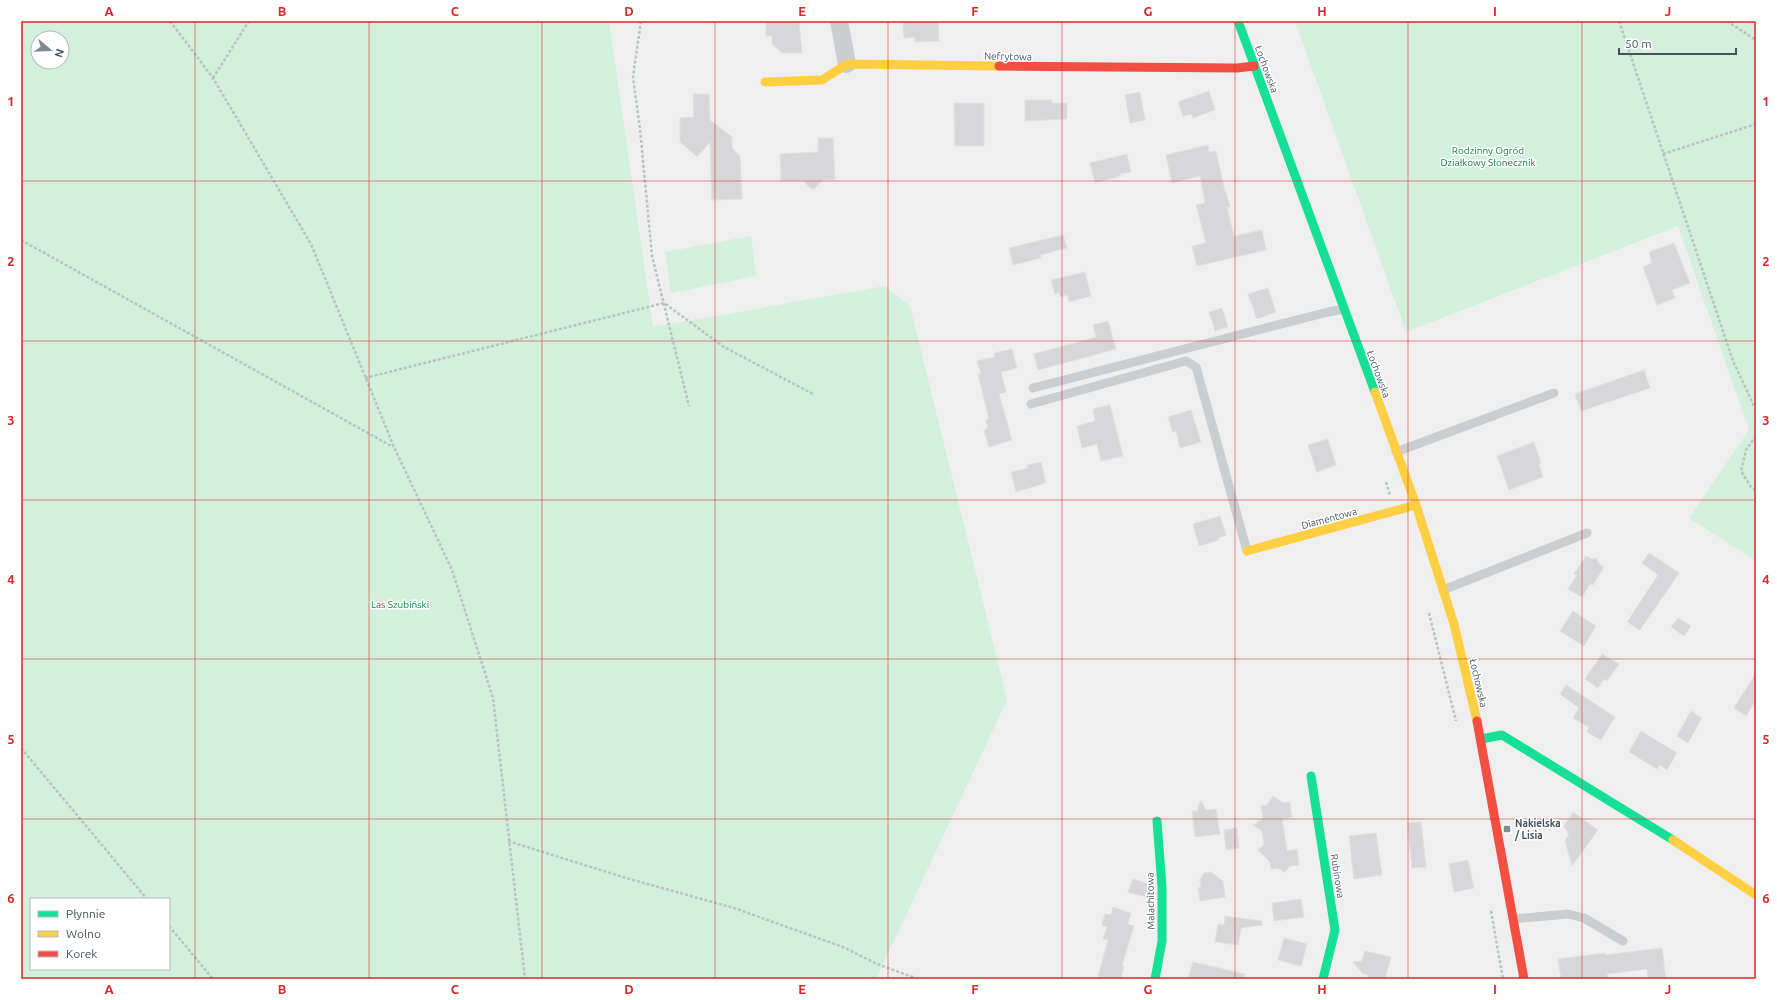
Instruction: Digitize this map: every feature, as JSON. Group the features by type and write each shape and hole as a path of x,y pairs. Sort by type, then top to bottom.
{"street":[{"path":"765,82 822,80 847,64 839,21"},
{"name":"Łochowska","path":"1238,21 1416,505 1444,590 1454,624 1482,739 1524,979"},
{"name":"Nefrytowa","path":"847,64 1105,68 1237,68 1254,66"},
{"name":"Diamentowa","path":"1247,551 1416,505"},
{"path":"1482,739 1502,735 1677,843 1756,895"},
{"name":"Rubinowa","path":"1311,776 1335,930 1323,979"},
{"name":"Malachitowa","path":"1155,979 1162,941 1162,887 1157,821"}],"lane":[{"path":"1033,388 1344,309"},
{"path":"1031,404 1186,361 1196,367 1247,551"},
{"path":"1396,452 1554,393"},
{"path":"1444,590 1587,533"},
{"path":"1513,919 1568,914 1584,918 1623,941"}],"path":[{"path":"170,21 213,78 311,244 394,447 452,570 493,698 508,842 525,979"},
{"path":"213,78 249,21"},
{"path":"641,21 633,77 640,128 652,256 689,406"},
{"path":"1619,21 1733,361 1756,410"},
{"path":"1727,21 1756,40"},
{"path":"1663,154 1756,124"},
{"path":"21,240 394,447"},
{"path":"365,378 664,302"},
{"path":"664,302 724,347 813,394"},
{"path":"1756,436 1746,450 1741,471 1751,488 1756,490"},
{"path":"21,748 145,898"},
{"path":"508,842 626,878 734,908 843,947 877,964 918,979"},
{"path":"170,927 213,979"}],"green space":[{"name":"Las Szubiński","path":"21,21 609,21 653,327 885,286 910,306 1007,700 876,979 21,979"},
{"name":"Rodzinny Ogród Działkowy Słonecznik","path":"1295,21 1756,21 1756,561 1689,518 1749,430 1678,226 1406,332"},
{"path":"751,236 756,276 671,293 665,252"}],"building":[{"path":"766,21 799,21 802,53 782,53 772,44 772,36 766,36"},
{"path":"903,21 938,21 939,41 915,42 915,37 904,38"},
{"path":"1209,91 1215,110 1193,118 1191,114 1183,116 1178,102"},
{"path":"1140,92 1145,120 1130,123 1125,95"},
{"path":"693,94 709,94 710,120 732,137 732,148 740,156 742,199 712,200 710,142 697,157 680,142 680,118 694,117"},
{"path":"1025,100 1052,100 1052,103 1067,103 1067,119 1025,121"},
{"path":"954,103 984,103 984,146 955,146"},
{"path":"818,138 833,138 835,180 823,180 813,190 803,181 781,181 780,154 818,152"},
{"path":"1208,145 1209,152 1216,151 1225,192 1230,207 1227,207 1234,236 1262,230 1266,250 1197,266 1192,246 1206,243 1196,205 1205,203 1200,176 1172,183 1166,155"},
{"path":"1127,154 1131,172 1120,174 1121,176 1095,183 1090,163"},
{"path":"1063,235 1067,248 1040,255 1041,258 1013,265 1009,248"},
{"path":"1674,243 1690,283 1672,290 1675,298 1657,305 1643,267 1652,263 1649,252"},
{"path":"1085,272 1091,296 1069,302 1067,295 1060,297 1059,293 1055,294 1051,280"},
{"path":"1268,288 1276,312 1257,319 1248,294"},
{"path":"1222,308 1228,327 1215,331 1209,312"},
{"path":"1108,321 1116,349 1038,370 1034,354 1096,337 1093,325"},
{"path":"1012,349 1017,368 1001,372 1006,392 999,394 1012,440 989,447 984,430 988,428 986,420 989,419 978,374 981,374 977,361 995,357 994,353"},
{"path":"1644,370 1650,388 1581,411 1575,394"},
{"path":"1110,405 1123,456 1101,461 1097,444 1082,448 1077,426 1095,421 1093,409"},
{"path":"1191,410 1201,442 1180,448 1176,431 1173,432 1168,417"},
{"path":"1328,439 1336,465 1317,472 1308,445"},
{"path":"1534,442 1541,463 1539,464 1543,477 1509,490 1497,456"},
{"path":"1041,462 1046,483 1016,492 1011,472 1028,468 1027,465"},
{"path":"1220,516 1226,535 1218,538 1219,540 1199,546 1193,524"},
{"path":"1649,553 1679,573 1640,630 1627,622 1658,575 1642,563"},
{"path":"1586,556 1592,559 1597,558 1598,563 1604,567 1593,585 1590,584 1582,597 1568,589 1577,575 1574,574"},
{"path":"1573,611 1596,626 1584,646 1560,631"},
{"path":"1678,618 1691,626 1684,636 1671,627"},
{"path":"1602,654 1619,664 1607,681 1604,679 1598,688 1585,679"},
{"path":"1756,673 1756,700 1746,716 1734,708"},
{"path":"1566,685 1615,717 1601,740 1587,732 1589,727 1573,718 1579,708 1560,694"},
{"path":"1691,711 1702,718 1688,743 1677,736"},
{"path":"1641,731 1677,753 1667,770 1660,765 1657,769 1629,752"},
{"path":"1273,796 1283,803 1290,802 1292,817 1282,819 1287,851 1297,849 1299,865 1290,866 1285,872 1277,868 1271,869 1270,862 1258,850 1264,845 1262,831 1253,825 1263,819 1261,806 1267,805"},
{"path":"1201,800 1206,810 1216,809 1220,834 1195,837 1192,811 1197,811"},
{"path":"1573,812 1598,830 1572,866 1565,840 1569,835 1564,826"},
{"path":"1421,822 1426,867 1412,868 1407,823"},
{"path":"1237,828 1239,848 1226,850 1224,830"},
{"path":"1376,833 1382,875 1354,879 1349,836"},
{"path":"1468,860 1474,888 1454,892 1449,864"},
{"path":"1211,872 1223,881 1225,897 1200,901 1198,888 1201,887 1200,879 1204,873"},
{"path":"1133,879 1149,884 1150,898 1128,892"},
{"path":"1301,899 1304,917 1274,921 1272,903"},
{"path":"1113,907 1131,913 1128,924 1134,926 1122,965 1124,966 1121,979 1098,977 1108,940 1103,939 1107,927 1102,925 1105,914 1111,915"},
{"path":"1225,916 1262,921 1262,925 1241,928 1238,945 1215,942 1218,924 1224,925"},
{"path":"1284,938 1307,944 1301,966 1278,960"},
{"path":"1662,948 1666,979 1648,979 1647,969 1607,974 1608,979 1561,979 1558,959"},
{"path":"1365,951 1391,957 1385,979 1368,979 1368,975 1363,974 1353,962 1362,961"},
{"path":"1193,962 1245,974 1244,979 1188,979"}],"traffic: fast":[{"path":"1238,21 1375,392"},
{"path":"1481,739 1502,735 1673,840"},
{"path":"1311,776 1335,930 1323,979"},
{"path":"1155,979 1162,941 1162,887 1157,821"}],"traffic: slow":[{"path":"765,82 822,80 847,64 999,66"},
{"path":"1375,392 1416,505 1454,624 1477,721"},
{"path":"1247,551 1416,505"},
{"path":"1673,840 1756,895"}],"traffic: jam":[{"path":"999,66 1237,68 1254,66"},
{"path":"1477,721 1524,979"}],"place":[{"name":"Nakielska / Lisia","path":"1507,829"}]}
